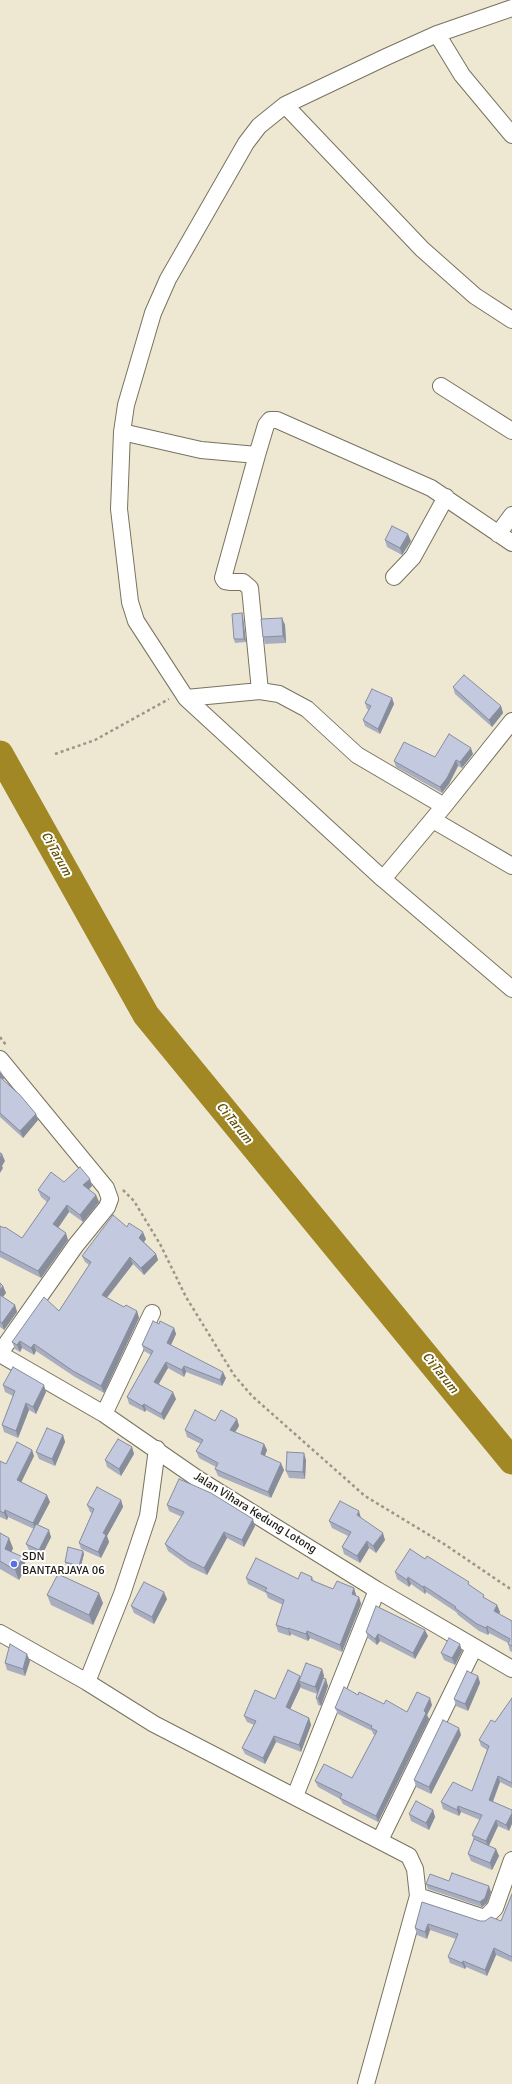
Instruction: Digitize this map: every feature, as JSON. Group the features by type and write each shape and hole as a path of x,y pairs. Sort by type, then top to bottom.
{"street":[{"path":"512,8 437,34 285,105 259,126 246,143 168,279 153,313 126,405 122,432 119,509 130,602 140,628 184,695 383,879 512,989"},
{"path":"437,34 462,75 512,135"},
{"path":"285,105 422,249 475,296 512,320"},
{"path":"441,386 512,431"},
{"path":"260,690 250,588 243,582 225,581 223,578 257,455 266,425 270,420 277,420 431,488 512,543"},
{"path":"122,432 201,450 257,455"},
{"path":"394,577 413,557 446,497"},
{"path":"498,534 512,516"},
{"path":"184,695 260,690 279,694 307,709 357,755 444,806"},
{"path":"383,879 433,820 512,721"},
{"path":"433,820 512,866"},
{"path":"0,1353 76,1245 107,1207 110,1199 106,1188 4,1054"},
{"path":"104,1414 152,1313"},
{"name":"Jalan Vihara Kedung Lotong","path":"0,1353 104,1414 198,1479 377,1590 474,1648 512,1668"},
{"path":"87,1682 122,1594 148,1516 156,1449"},
{"path":"295,1796 377,1590"},
{"path":"0,1633 87,1682 154,1724 295,1796 359,1832 380,1840 409,1856 415,1869 418,1896 366,2084"},
{"path":"380,1840 474,1648"},
{"path":"418,1896 486,1918 495,1908 512,1860"}],"path":[{"path":"55,754 94,740 184,695"},
{"path":"0,1037 4,1054"},
{"path":"122,1189 134,1201 160,1244 186,1297 234,1375 252,1396 365,1496 444,1544 512,1590"}],"building":[{"path":"392,526 408,534 400,548 385,540"},
{"path":"242,613 244,639 234,639 232,614"},
{"path":"282,618 283,636 263,637 261,619"},
{"path":"464,675 501,706 489,720 453,687"},
{"path":"372,689 392,698 378,729 363,720 371,706 365,703"},
{"path":"449,734 471,748 460,762 456,760 447,778 440,787 394,761 404,742 435,757"},
{"path":"0,1077 20,1095 36,1114 20,1131 0,1113"},
{"path":"80,1167 90,1179 83,1185 96,1195 80,1215 67,1205 53,1224 66,1233 38,1271 0,1251 0,1226 5,1227 22,1238 50,1198 38,1190 51,1172 64,1182"},
{"path":"113,1215 127,1227 129,1223 143,1232 139,1238 156,1254 141,1268 130,1257 102,1295 124,1307 126,1305 137,1311 101,1386 73,1371 34,1344 31,1348 20,1341 17,1345 12,1342 44,1297 59,1311 91,1262 82,1256"},
{"path":"0,1283 3,1286 0,1290"},
{"path":"0,1295 15,1305 2,1323 0,1322"},
{"path":"153,1321 159,1324 160,1321 174,1328 167,1343 223,1372 220,1380 184,1366 182,1370 166,1362 154,1382 173,1392 161,1414 144,1404 142,1406 127,1397 153,1351 142,1345"},
{"path":"13,1367 44,1385 33,1407 26,1403 16,1431 2,1425 15,1391 3,1385"},
{"path":"195,1410 215,1421 221,1410 237,1419 230,1430 264,1444 261,1454 281,1463 268,1492 215,1469 218,1463 196,1451 203,1440 185,1430"},
{"path":"47,1428 63,1435 52,1459 36,1452"},
{"path":"118,1439 132,1447 119,1469 105,1460"},
{"path":"17,1442 32,1450 17,1480 47,1495 33,1523 5,1510 4,1513 0,1511 0,1461 6,1464"},
{"path":"287,1452 304,1453 303,1472 286,1471"},
{"path":"179,1479 211,1493 253,1519 242,1540 224,1532 204,1568 188,1560 165,1544 184,1512 167,1505"},
{"path":"97,1487 121,1500 103,1533 106,1535 98,1552 79,1543 94,1509 87,1505"},
{"path":"340,1501 359,1511 357,1515 383,1533 373,1546 367,1541 357,1556 342,1547 351,1532 329,1521"},
{"path":"36,1524 49,1530 39,1550 26,1544"},
{"path":"0,1533 9,1538 5,1549 23,1557 15,1570 0,1561"},
{"path":"68,1547 83,1551 79,1566 65,1562"},
{"path":"410,1549 425,1559 427,1556 469,1582 468,1584 484,1595 483,1597 497,1605 494,1611 512,1621 512,1646 508,1644 510,1639 487,1626 486,1628 477,1624 455,1608 456,1607 424,1586 423,1587 408,1577 407,1580 395,1572"},
{"path":"256,1558 298,1579 301,1572 312,1577 311,1580 333,1589 337,1581 354,1588 352,1594 359,1597 340,1645 307,1631 306,1634 276,1625 284,1600 265,1591 267,1588 246,1578"},
{"path":"58,1574 99,1593 89,1615 47,1595"},
{"path":"144,1582 164,1592 152,1617 131,1606"},
{"path":"376,1606 425,1630 413,1653 378,1634 375,1639 366,1632"},
{"path":"449,1638 460,1644 452,1658 441,1653"},
{"path":"10,1644 27,1654 23,1669 5,1663"},
{"path":"306,1663 322,1669 315,1687 299,1681"},
{"path":"288,1670 300,1676 286,1707 309,1718 299,1745 274,1736 263,1758 242,1748 256,1721 244,1716 255,1690 275,1699"},
{"path":"467,1671 478,1676 465,1704 454,1699"},
{"path":"323,1678 326,1679 318,1699 316,1698"},
{"path":"344,1687 358,1695 359,1692 384,1704 386,1700 407,1712 417,1692 430,1698 424,1711 426,1713 376,1816 340,1798 342,1794 315,1781 324,1764 352,1778 377,1731 371,1728 372,1726 335,1708"},
{"path":"512,1698 512,1783 498,1776 489,1800 512,1810 512,1813 506,1825 496,1820 486,1841 472,1835 482,1815 458,1806 457,1810 441,1802 453,1782 472,1791 489,1746 479,1740 491,1720 495,1722"},
{"path":"443,1720 459,1728 429,1787 414,1780"},
{"path":"416,1801 433,1810 426,1823 409,1814"},
{"path":"474,1839 496,1849 490,1863 468,1854"},
{"path":"452,1873 489,1886 485,1898 480,1902 426,1884 430,1874 449,1881"},
{"path":"512,1894 512,1957 494,1948 485,1970 448,1957 458,1934 428,1924 425,1932 415,1928 422,1902 480,1921 485,1921 491,1917 501,1921"}],"waterway":[{"name":"Ci Tarum","path":"0,754 146,1015 512,1461"}],"place":[{"name":"SDN BANTARJAYA 06","path":"14,1564"}]}
